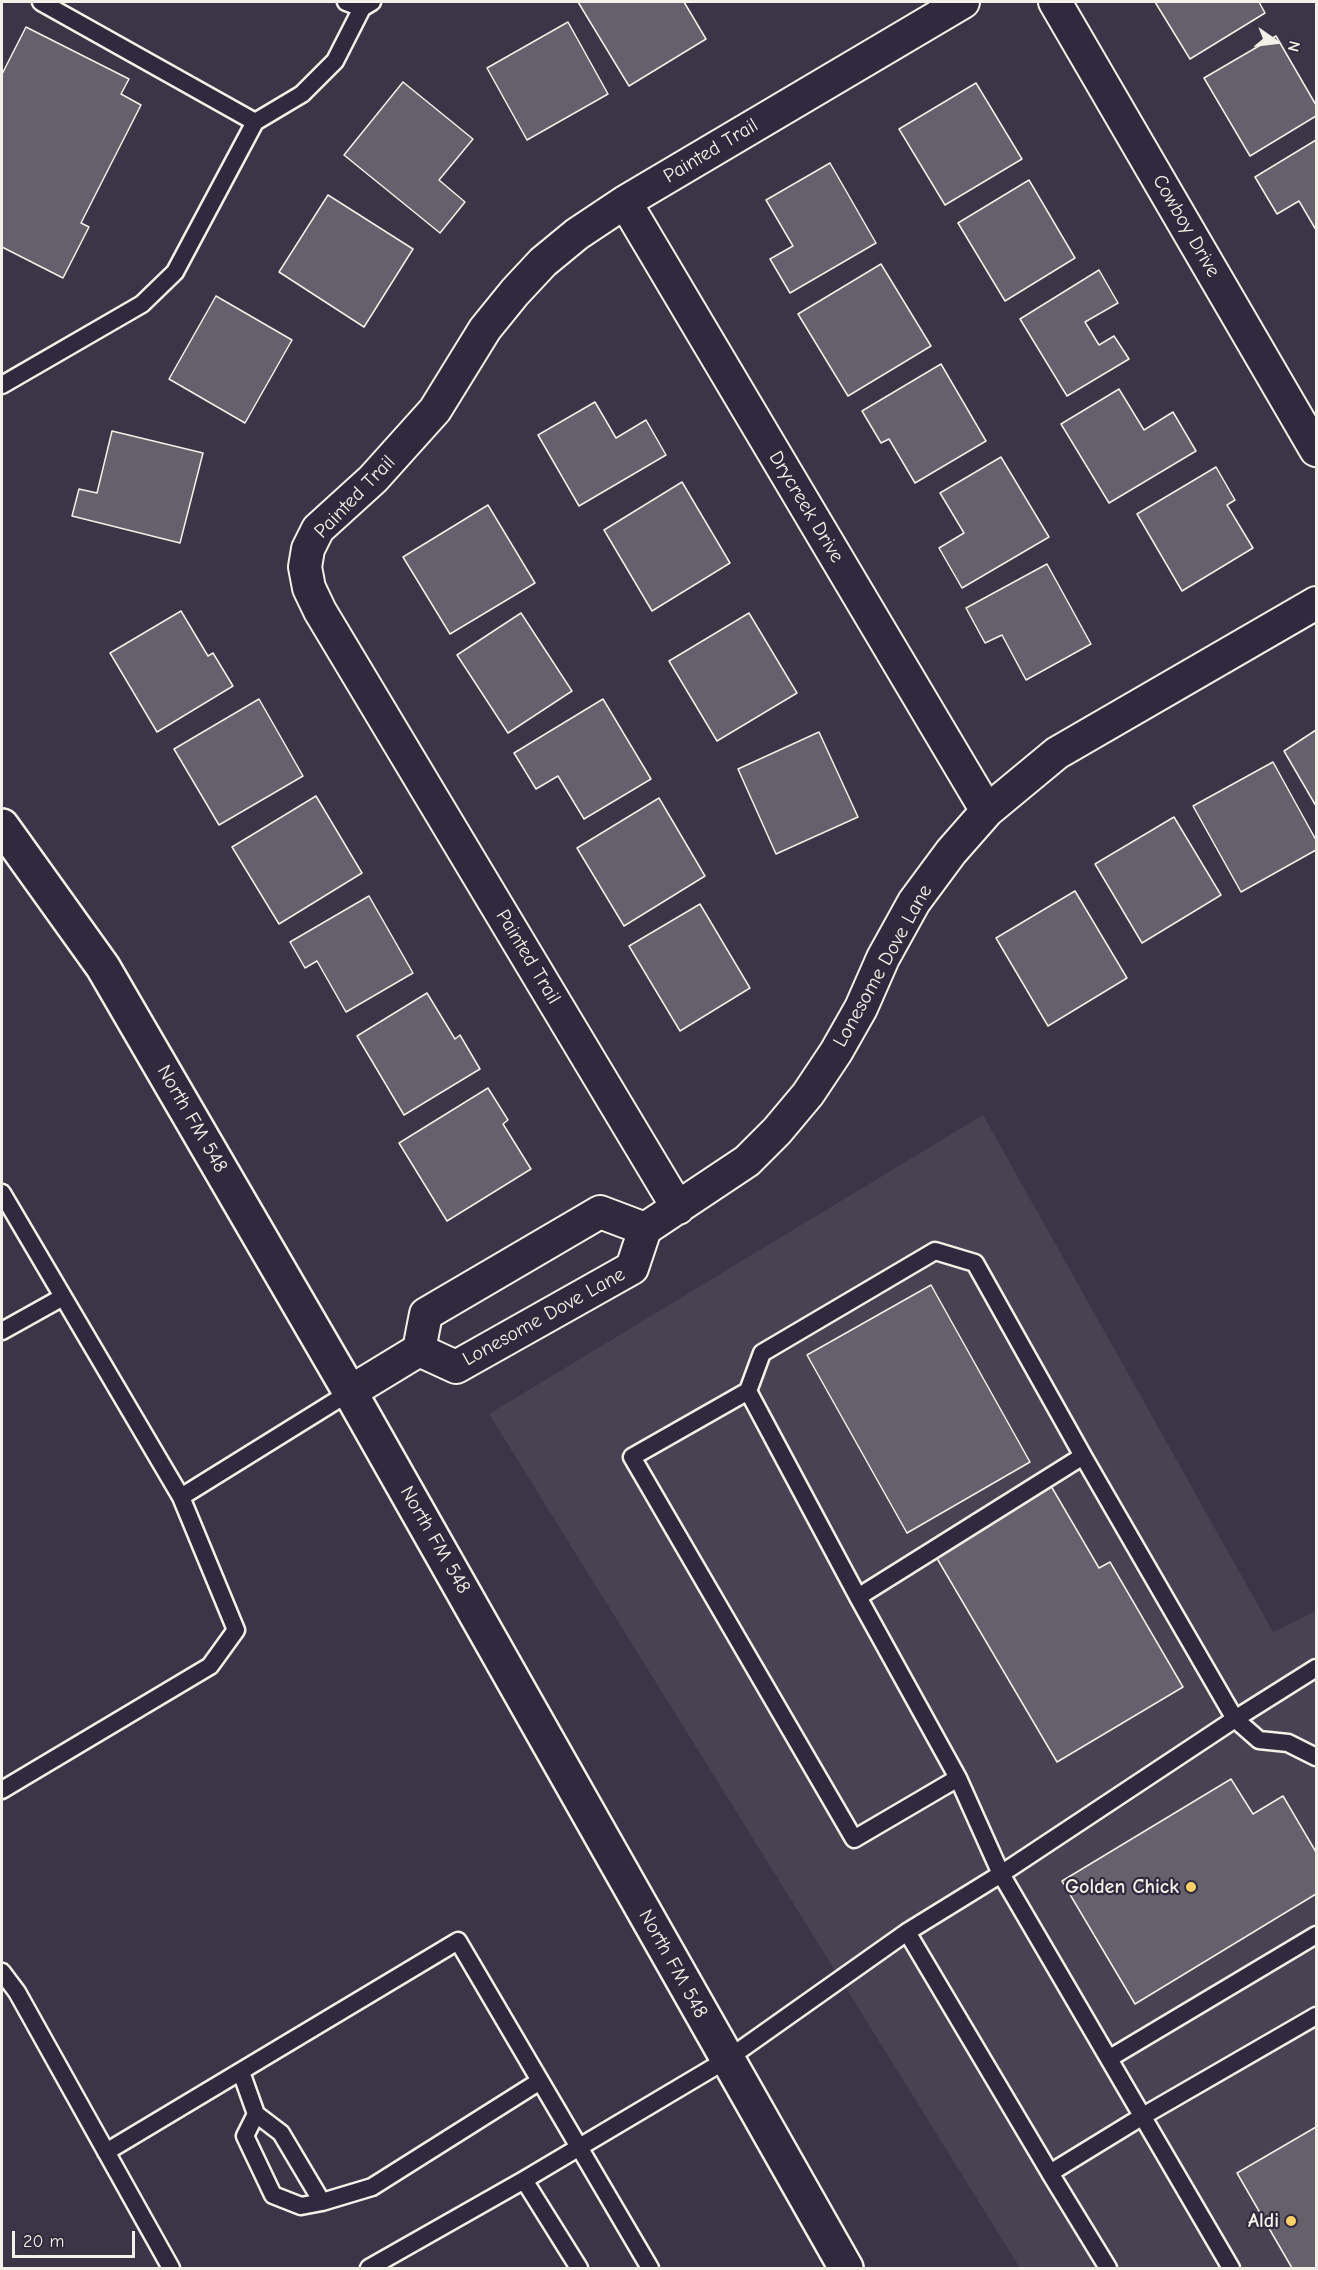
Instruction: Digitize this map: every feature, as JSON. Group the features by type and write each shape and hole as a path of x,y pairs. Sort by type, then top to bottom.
{"main road":[{"name":"North FM 548","path":"2,826 103,967 350,1392 610,1848 726,2060 846,2268"}],"street":[{"name":"Painted Trail","path":"678,1208 320,611 309,588 305,567 308,549 318,529 373,479 435,410 485,329 543,262 577,234 625,202 963,2"},
{"name":"Cowboy Drive","path":"1055,2 1317,450"},
{"name":"Drycreek Drive","path":"625,202 987,811"},
{"name":"Lonesome Dove Lane","path":"419,1350 456,1367 632,1268 645,1229 747,1161 777,1131 808,1094 851,1026 883,958 914,902 951,852 987,811 1057,753 1317,603"},
{"path":"350,1392 419,1350 426,1314 600,1212 645,1229"}],"lane":[{"path":"41,2 255,122"},
{"path":"2,385 142,304 175,272 255,122 302,94 335,61 367,5 346,2"},
{"path":"2,1193 180,1497 236,1630 210,1666 2,1790"},
{"path":"958,1778 854,1839 632,1457 748,1391 762,1353 935,1251 975,1263 1235,1719 1259,1740 1288,1743 1317,1757"},
{"path":"2,1331 63,1297"},
{"path":"748,1391 958,1778 1001,1874 1231,2268"},
{"path":"180,1497 350,1392"},
{"path":"858,1597 1083,1456"},
{"path":"369,2268 524,2180 726,2060 907,1932 1001,1874 1235,1719 1317,1668"},
{"path":"907,1932 1108,2268"},
{"path":"1110,2058 1317,1935"},
{"path":"106,2152 458,1941 650,2268"},
{"path":"2,1972 17,1992 171,2268"},
{"path":"1050,2173 1143,2116 1317,2016"},
{"path":"241,2072 256,2114 281,2133 322,2202"},
{"path":"256,2114 245,2136 273,2195 301,2206 372,2187 540,2081"},
{"path":"524,2180 579,2268"}],"shaded area":[{"path":"983,1115 1273,1632 1316,1611 1316,2268 1020,2268 489,1414"}],"building":[{"path":"578,2 684,2 706,39 629,86"},
{"path":"1155,2 1259,2 1265,13 1190,59"},
{"path":"568,22 608,94 527,140 487,68"},
{"path":"26,27 129,79 121,94 141,105 81,223 89,227 63,278 2,247 2,74"},
{"path":"1276,36 1316,105 1316,116 1250,156 1204,78"},
{"path":"403,82 473,139 439,180 465,202 440,233 344,155"},
{"path":"976,83 1022,159 945,205 899,129"},
{"path":"1316,140 1316,230 1299,201 1277,214 1255,177"},
{"path":"830,163 876,243 790,293 770,259 793,246 766,200"},
{"path":"1029,180 1075,258 1005,301 958,223"},
{"path":"328,195 413,249 364,327 279,272"},
{"path":"881,264 931,346 848,396 798,314"},
{"path":"1099,270 1118,303 1085,322 1099,345 1114,336 1129,359 1067,396 1020,319"},
{"path":"216,296 292,340 245,423 169,379"},
{"path":"941,364 986,441 915,483 889,439 881,443 862,411"},
{"path":"1119,389 1144,430 1173,412 1196,451 1109,503 1061,424"},
{"path":"595,402 616,438 646,420 666,455 579,506 538,435"},
{"path":"112,431 203,453 180,543 72,516 79,489 97,493"},
{"path":"1001,457 1049,537 962,588 939,548 964,533 940,493"},
{"path":"1216,467 1235,500 1227,505 1253,548 1182,591 1137,514"},
{"path":"682,482 730,563 652,611 604,530"},
{"path":"488,505 535,583 450,634 403,557"},
{"path":"1047,564 1091,644 1026,680 1002,635 985,643 966,608"},
{"path":"181,611 208,656 213,653 233,686 157,732 110,653"},
{"path":"521,613 572,691 508,733 457,655"},
{"path":"749,613 797,693 717,741 669,661"},
{"path":"259,699 303,776 219,825 174,749"},
{"path":"603,699 651,779 584,819 558,776 536,789 514,753"},
{"path":"1316,730 1316,806 1284,751"},
{"path":"819,732 858,817 776,854 738,769"},
{"path":"1273,762 1316,840 1316,850 1241,892 1193,806"},
{"path":"316,796 362,873 279,924 232,847"},
{"path":"659,798 705,876 624,926 577,848"},
{"path":"1174,817 1221,895 1142,943 1095,864"},
{"path":"1075,891 1127,978 1048,1026 996,938"},
{"path":"369,896 413,973 346,1012 317,961 305,968 290,942"},
{"path":"700,904 750,988 680,1031 629,946"},
{"path":"427,993 455,1039 460,1035 480,1069 404,1115 357,1036"},
{"path":"488,1088 508,1120 503,1124 531,1169 447,1221 399,1143"},
{"path":"931,1285 1030,1462 907,1533 807,1355"},
{"path":"1051,1486 1099,1568 1110,1562 1183,1687 1057,1762 935,1555"},
{"name":"Golden Chick","path":"1231,1779 1253,1814 1283,1796 1316,1852 1316,1894 1135,2004 1062,1881"},
{"name":"Aldi","path":"1316,2127 1316,2268 1292,2268 1237,2173"}],"place":[{"name":"Golden Chick","path":"1191,1887"},
{"name":"Aldi","path":"1291,2221"}]}
